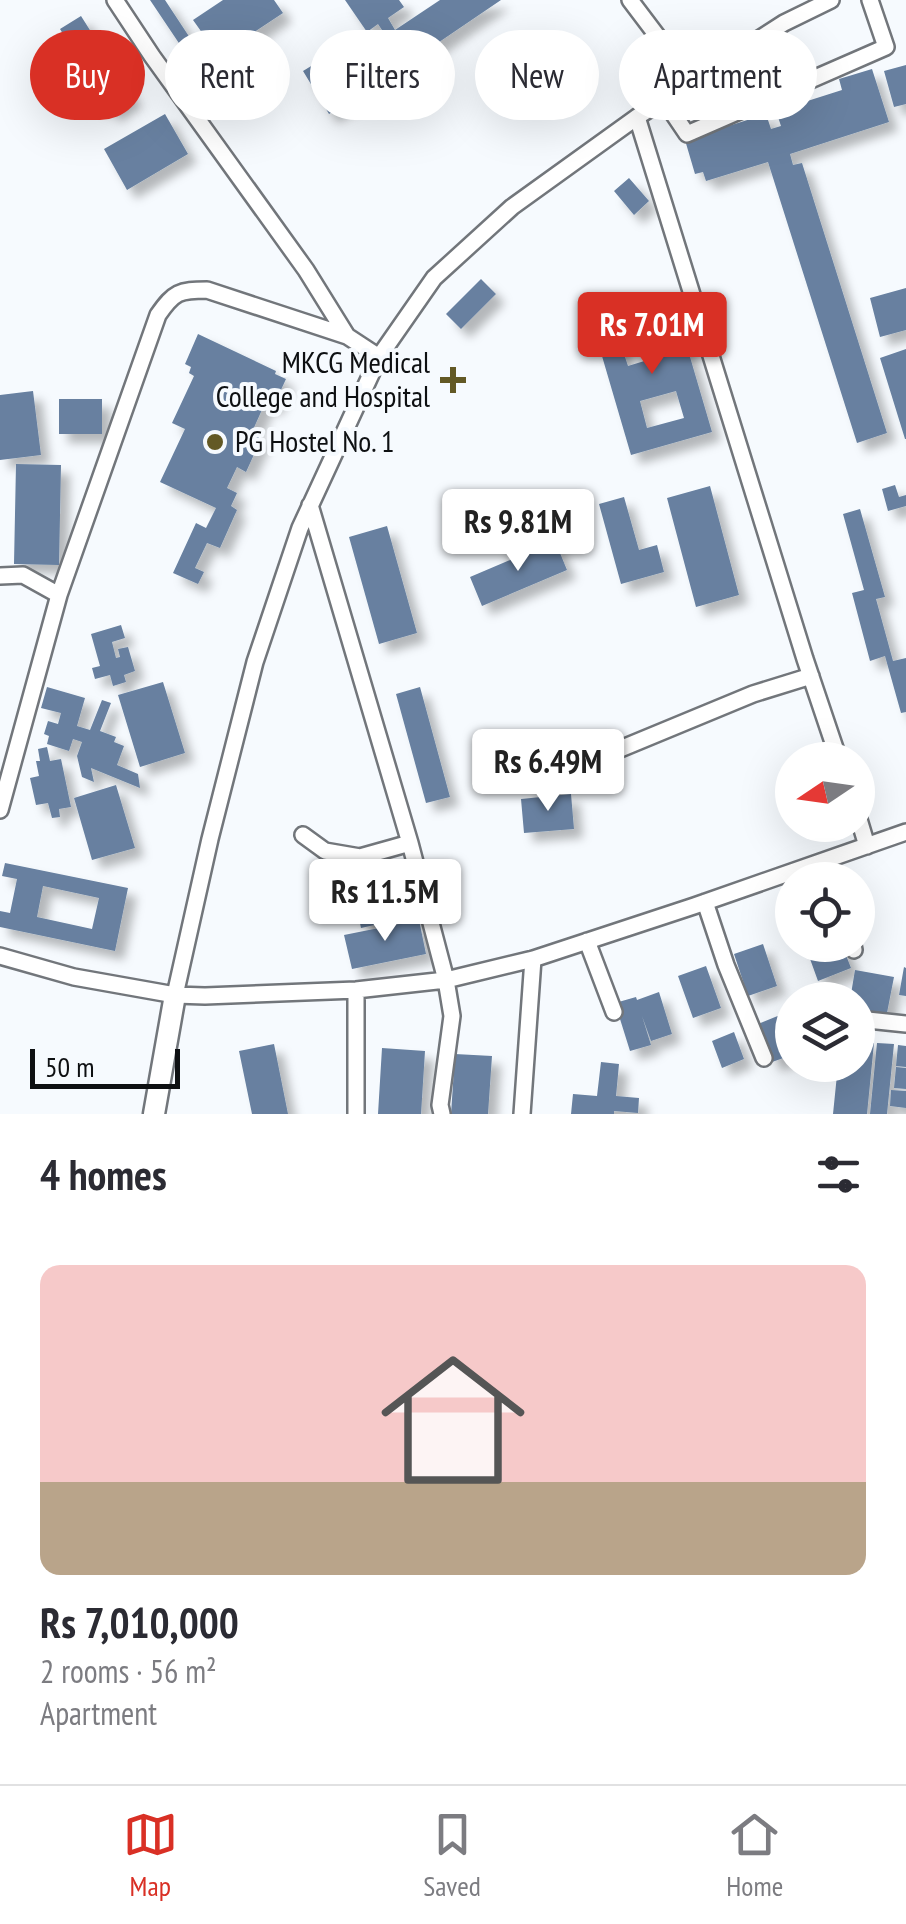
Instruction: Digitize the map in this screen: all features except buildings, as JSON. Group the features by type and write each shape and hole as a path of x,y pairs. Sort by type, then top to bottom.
{"street":[{"path":"115,0 306,270 346,336"},
{"path":"630,0 653,30"},
{"path":"773,30 831,0"},
{"path":"817,77 886,47 870,0"},
{"path":"154,1114 175,995 255,662 295,541 379,356 434,278 512,208 634,120"},
{"path":"639,120 833,742"},
{"path":"678,120 687,134 719,120"},
{"path":"0,810 59,595 158,315 170,297 184,290 207,290 346,336 379,356"},
{"path":"310,505 410,843 446,980 452,1016 442,1114"},
{"path":"0,576 24,574 59,595"},
{"path":"608,754 753,694 810,676"},
{"path":"0,956 74,977 175,995 356,990 446,980 533,959 906,832"},
{"path":"302,835 324,852 360,856 410,843"},
{"path":"866,842 867,846"},
{"path":"705,902 764,1058"},
{"path":"588,941 614,1012"},
{"path":"522,1114 533,959"},
{"path":"356,990 356,1114"},
{"path":"875,1021 906,1024"}],"place":[{"name":"MKCG Medical College and Hospital","path":"453,380"},
{"name":"PG Hostel No. 1","path":"215,442"}]}
